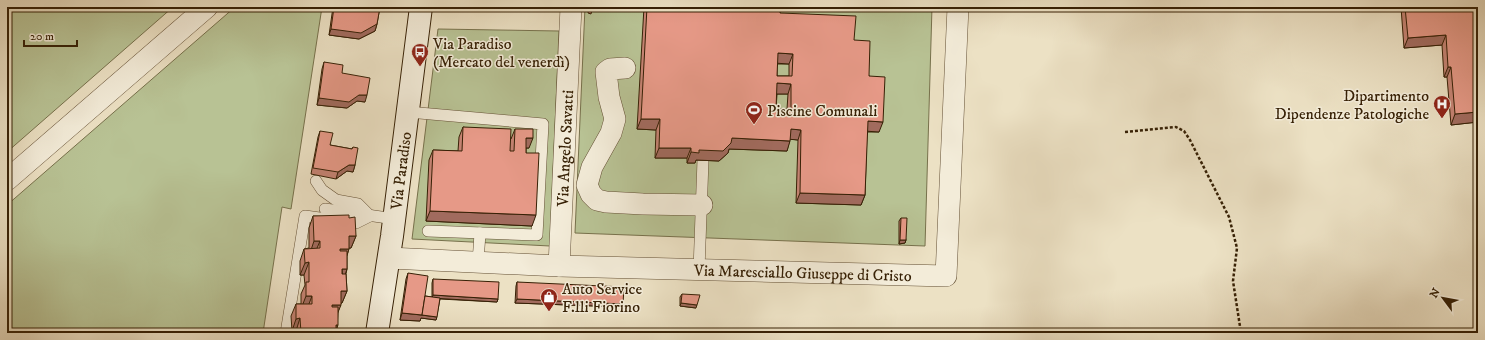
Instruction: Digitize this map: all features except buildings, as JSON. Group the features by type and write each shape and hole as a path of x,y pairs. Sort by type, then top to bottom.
{"street":[{"path":"7,180 207,7"},
{"name":"Via Paradiso","path":"377,333 395,219 421,7"},
{"name":"Via Angelo Savatti","path":"559,266 571,7"},
{"name":"Via Maresciallo Giuseppe di Cristo","path":"389,258 559,266 946,276 958,7"},
{"path":"625,68 610,69 606,72 609,97 615,119 611,133 592,167 587,184 591,194 597,200 606,202 702,205"}],"lane":[{"path":"408,112 543,124 537,235 428,230"},
{"path":"699,270 703,160"},
{"path":"316,181 322,190 336,200 358,204 370,216"},
{"path":"325,209 395,219"},
{"path":"286,333 305,216 356,223 370,216"},
{"path":"478,262 480,233"}],"path":[{"path":"1125,132 1176,127 1184,131 1190,140 1229,217 1237,248 1233,281 1241,333"}],"green space":[{"path":"7,7 173,7 7,152"},
{"path":"235,7 322,7 291,209 282,207 263,333 7,333 7,205"},
{"name":"Piscine Comunali","path":"585,7 932,7 925,246 575,233"},
{"path":"438,29 559,31 550,246 412,239"}],"place":[{"name":"Via Paradiso (Mercato del venerdì)","path":"420,67"},
{"name":"Dipartimento Dipendenze Patologiche","path":"1442,119"},
{"name":"Piscine Comunali","path":"754,125"},
{"name":"Auto Service F.lli Fiorino","path":"549,312"}]}
